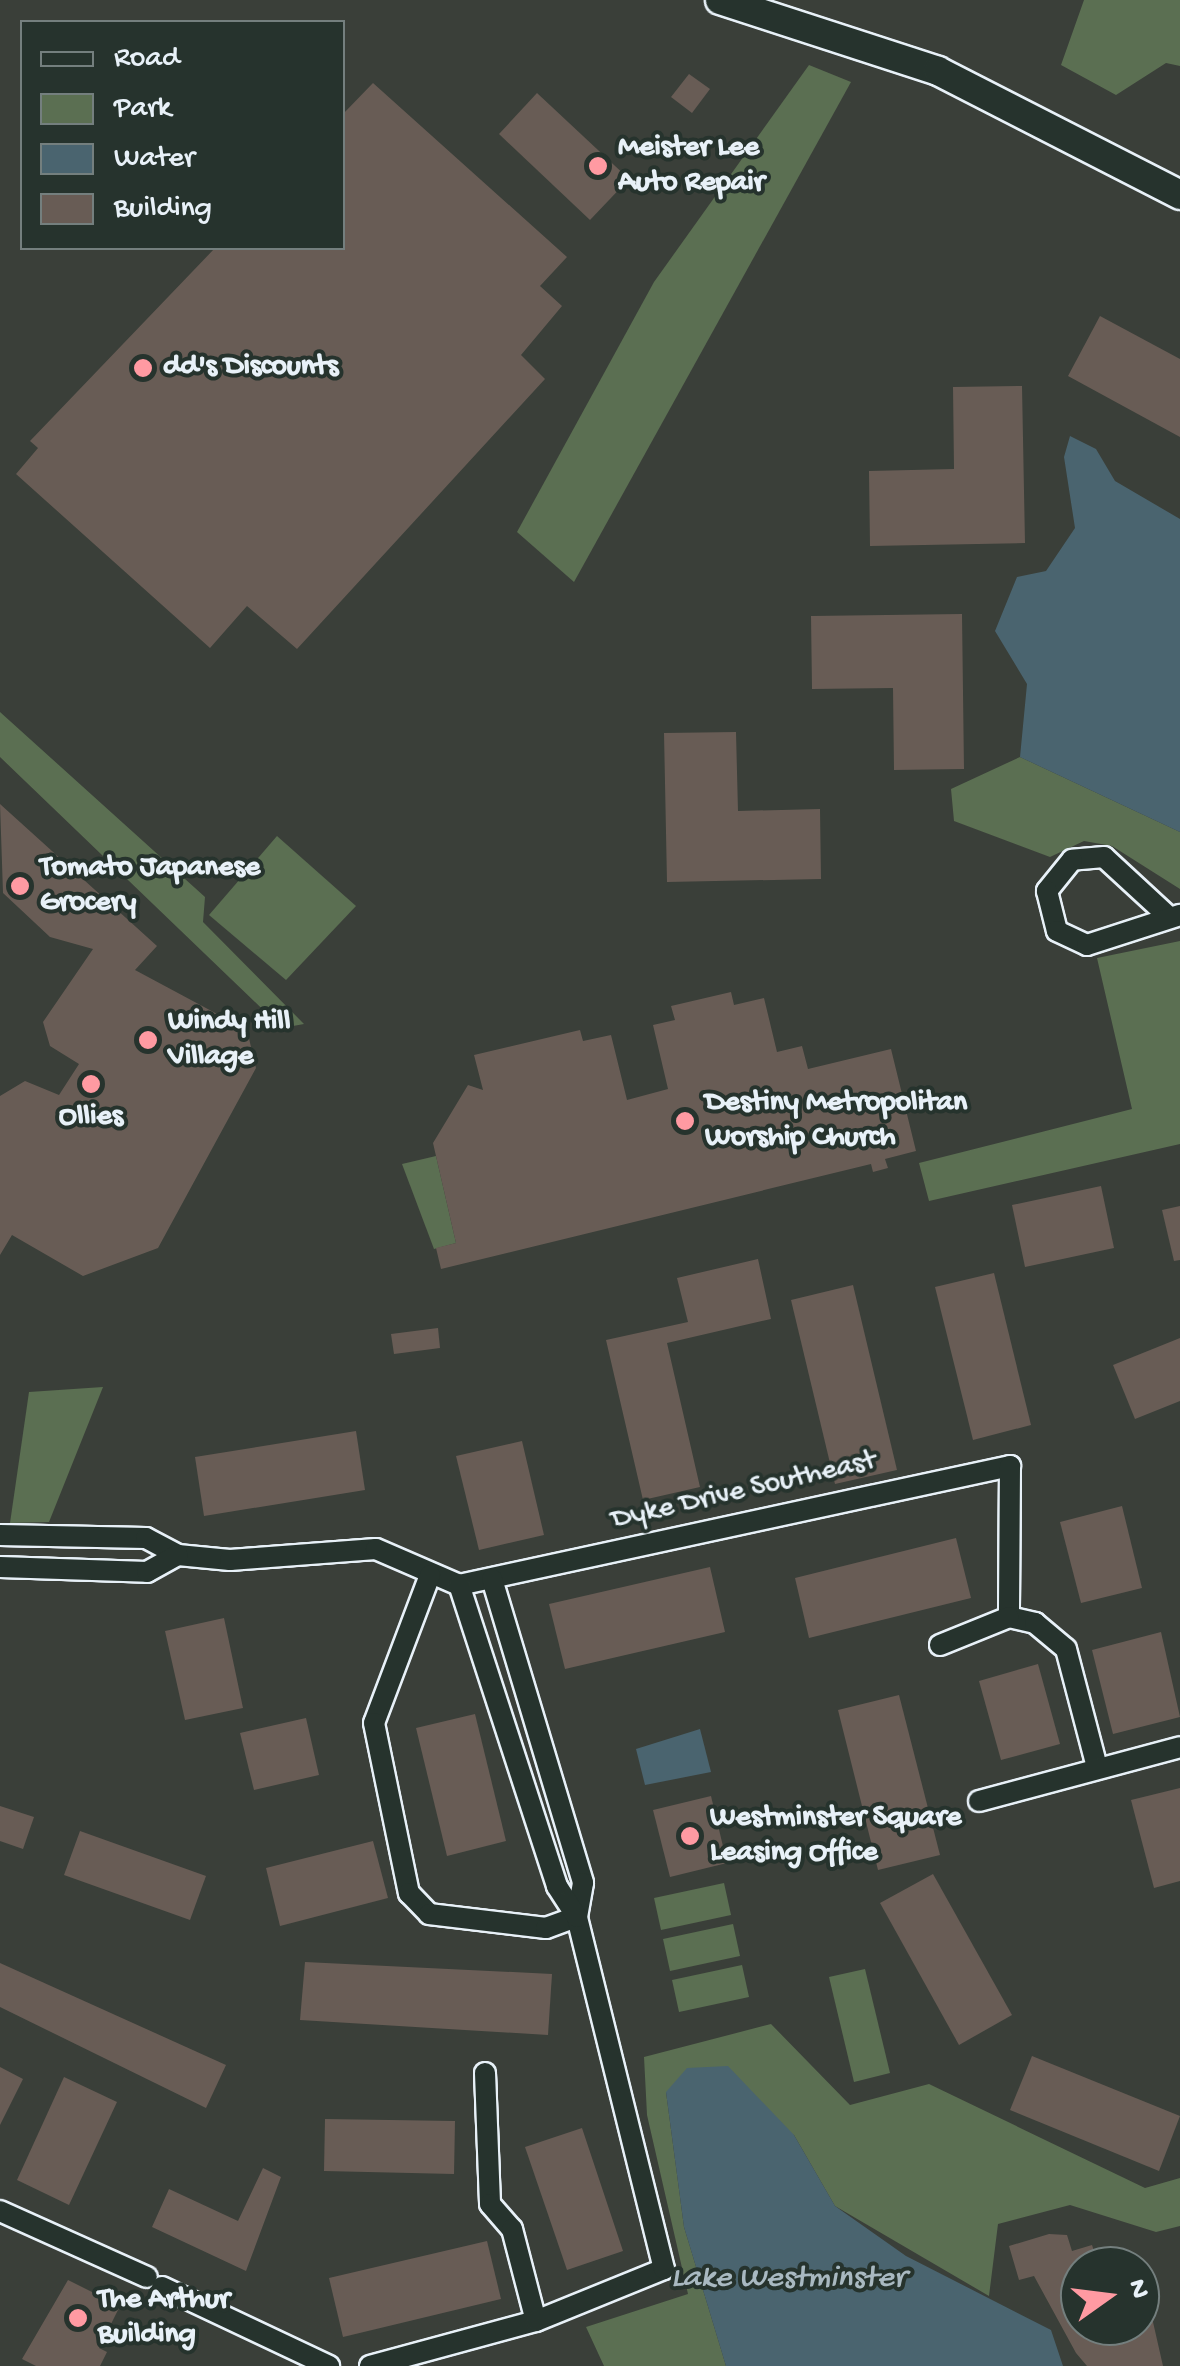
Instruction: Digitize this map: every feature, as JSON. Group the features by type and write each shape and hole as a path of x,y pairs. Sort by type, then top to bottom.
{"main road":[{"path":"720,0 938,71 1180,195"}],"street":[{"path":"1104,857 1174,916 1088,945 1057,931 1047,891 1072,860 1104,857"},
{"name":"Dyke Drive Southeast","path":"459,1585 1010,1466 1009,1617"},
{"path":"0,1536 146,1538 178,1555"},
{"path":"0,1567 147,1572 178,1555 376,1549 459,1585 557,1886 577,1917 664,2269 536,2321 370,2366"},
{"path":"430,1575 374,1723 409,1893 429,1914 546,1928 577,1917"},
{"path":"492,1579 583,1883 577,1917"},
{"path":"940,1645 1009,1617 1036,1623 1066,1649 1097,1767"},
{"path":"978,1802 1180,1747"},
{"path":"485,2073 490,2204 512,2229 536,2321"},
{"path":"0,2211 329,2366"}],"green space":[{"path":"1084,0 1180,0 1180,66 1166,63 1116,95 1061,65"},
{"path":"809,65 851,82 574,582 517,532 654,282"},
{"path":"0,712 205,897 203,922 304,1024 282,1028 0,757"},
{"path":"1020,757 1180,832 1180,889 1112,846 1084,841 1050,857 954,821 951,789"},
{"path":"277,836 356,906 286,980 209,915"},
{"path":"1180,941 1180,1144 929,1201 919,1163 1132,1109 1097,958"},
{"path":"436,1156 456,1243 434,1249 402,1164"},
{"path":"103,1387 49,1522 10,1523 29,1392"},
{"path":"724,1883 731,1915 661,1930 654,1898"},
{"path":"733,1924 740,1956 670,1971 663,1939"},
{"path":"742,1965 749,1997 679,2012 672,1980"},
{"path":"865,1969 890,2073 854,2082 829,1977"},
{"path":"771,2024 850,2105 929,2084 1145,2188 1180,2178 1180,2226 1156,2232 1070,2205 998,2224 989,2296 835,2206 794,2135 666,2092 684,2227 726,2366 604,2366 586,2327 688,2294 647,2115 644,2057"}],"water":[{"path":"1070,436 1096,449 1115,481 1180,519 1180,832 1020,757 1027,684 995,631 1017,577 1046,571 1075,528 1064,457"},
{"path":"700,1729 711,1772 645,1785 636,1749"},
{"name":"Lake Westminster","path":"728,2066 794,2135 835,2206 906,2256 1051,2330 1063,2366 726,2366 684,2227 666,2092 687,2068"}],"building":[{"path":"689,74 710,89 692,113 671,97"},
{"path":"373,83 567,257 540,286 562,306 521,355 545,379 297,649 247,606 210,648 16,474 38,448 30,441 213,250 345,250 345,112"},
{"path":"537,93 629,179 590,220 499,134"},
{"path":"1100,316 1180,359 1180,437 1068,376"},
{"path":"1022,386 1025,543 870,546 869,471 954,469 953,387"},
{"path":"962,614 964,769 894,770 893,688 812,689 811,616"},
{"path":"736,732 738,811 820,809 821,879 667,882 664,733"},
{"name":"Windy Hill Village","path":"0,804 157,946 135,970 247,1030 256,1068 158,1248 83,1276 12,1235 0,1255 0,1096 25,1081 59,1095 79,1064 50,1046 43,1022 93,949 50,937 3,893"},
{"name":"Destiny Metropolitan Worship Church","path":"731,992 734,1005 764,998 777,1052 802,1046 808,1069 891,1049 916,1151 885,1159 888,1168 873,1172 871,1164 441,1269 436,1248 456,1243 433,1143 468,1085 483,1090 474,1055 580,1030 583,1041 611,1035 627,1100 668,1089 653,1025 675,1020 671,1006"},
{"path":"1101,1186 1114,1248 1025,1267 1012,1205"},
{"path":"1180,1206 1180,1260 1174,1261 1162,1210"},
{"path":"758,1259 771,1319 667,1343 700,1487 643,1500 606,1340 688,1322 677,1278"},
{"path":"994,1273 1031,1425 973,1440 935,1287"},
{"path":"853,1285 897,1470 835,1484 791,1300"},
{"path":"438,1328 440,1348 394,1354 391,1334"},
{"path":"1180,1338 1180,1401 1135,1419 1113,1365"},
{"path":"356,1431 365,1490 204,1516 195,1457"},
{"path":"522,1441 544,1535 479,1550 456,1456"},
{"path":"1122,1506 1142,1588 1081,1603 1060,1522"},
{"path":"956,1538 971,1598 809,1638 795,1578"},
{"path":"710,1567 725,1632 565,1669 549,1604"},
{"path":"224,1618 243,1708 185,1720 165,1631"},
{"path":"1161,1632 1180,1717 1113,1734 1092,1650"},
{"path":"1038,1664 1060,1744 1001,1760 979,1681"},
{"path":"899,1695 940,1855 878,1870 838,1710"},
{"path":"475,1714 506,1841 447,1856 416,1728"},
{"path":"306,1718 319,1775 254,1790 240,1733"},
{"path":"1180,1788 1180,1881 1154,1888 1131,1800"},
{"name":"Westminster Square Leasing Office","path":"711,1796 727,1863 670,1877 653,1810"},
{"path":"0,1806 34,1817 23,1849 0,1841"},
{"path":"80,1831 206,1876 190,1920 64,1875"},
{"path":"373,1841 388,1898 280,1926 266,1868"},
{"path":"933,1874 1012,2015 959,2045 880,1903"},
{"path":"305,1962 552,1974 548,2035 300,2020"},
{"path":"0,1963 226,2065 206,2108 0,2007"},
{"path":"1032,2056 1180,2116 1159,2171 1010,2110"},
{"path":"0,2067 23,2079 0,2125"},
{"path":"64,2077 117,2102 69,2205 17,2180"},
{"path":"325,2119 455,2121 454,2174 324,2171"},
{"path":"582,2128 623,2251 567,2270 525,2147"},
{"path":"263,2168 281,2177 246,2271 152,2227 169,2189 238,2221"},
{"path":"1049,2234 1067,2235 1070,2246 1060,2246 1060,2324 1034,2276 1019,2280 1009,2246"},
{"path":"487,2241 501,2299 343,2337 329,2278"},
{"name":"The Arthur Building","path":"68,2280 120,2306 99,2348 107,2352 100,2366 36,2366 22,2359"},
{"path":"1072,2346 1158,2346 1163,2366 1087,2366"}],"place":[{"name":"Meister Lee Auto Repair","path":"598,166"},
{"name":"dd's Discounts","path":"143,368"},
{"name":"Tomato Japanese Grocery","path":"20,886"},
{"name":"Windy Hill Village","path":"148,1040"},
{"name":"Ollies","path":"91,1084"},
{"name":"Destiny Metropolitan Worship Church","path":"685,1121"},
{"name":"Westminster Square Leasing Office","path":"690,1836"},
{"name":"The Arthur Building","path":"78,2318"}]}
